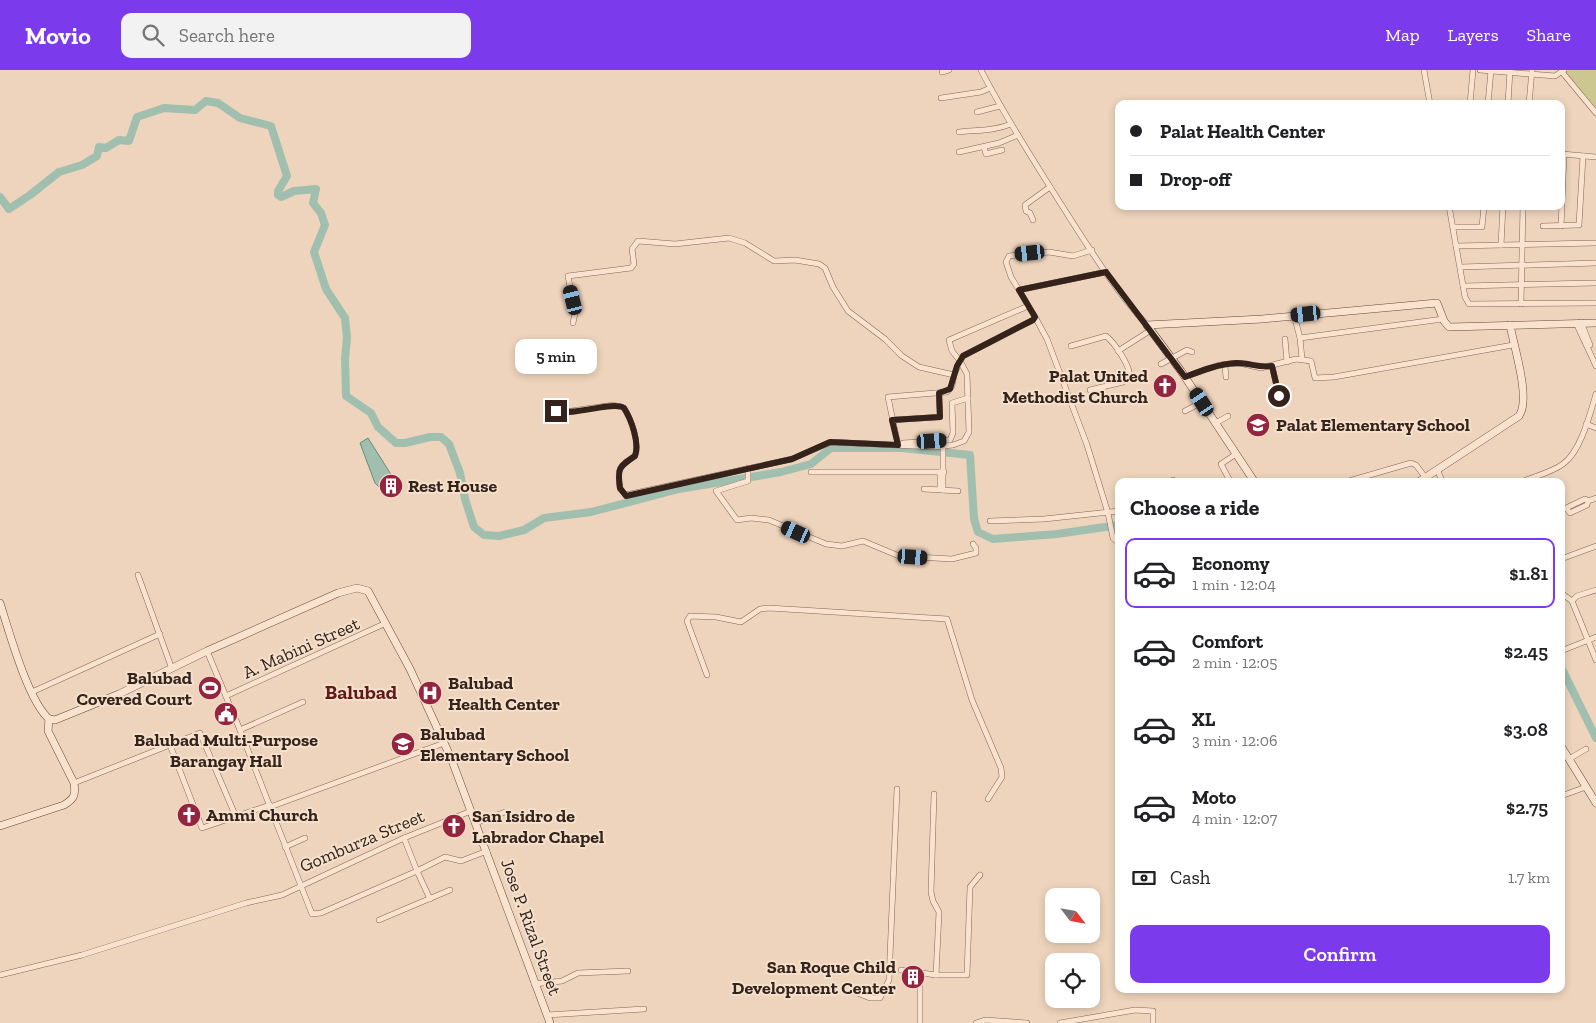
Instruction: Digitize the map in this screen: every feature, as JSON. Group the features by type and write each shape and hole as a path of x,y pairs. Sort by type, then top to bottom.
{"street":[{"path":"942,72 948,70"},
{"path":"981,70 1011,124 1106,272 1172,358 1252,478"},
{"path":"1424,70 1429,100"},
{"path":"1470,100 1473,70"},
{"path":"1480,70 1531,72 1555,76 1563,71 1596,113"},
{"path":"1488,100 1490,70"},
{"path":"1508,100 1510,71"},
{"path":"1529,100 1531,72"},
{"path":"941,98 981,92 990,88"},
{"path":"978,112 1000,106"},
{"path":"959,132 998,130 1011,124"},
{"path":"959,152 1000,143 1018,134"},
{"path":"984,147 986,154 1002,152 1000,143"},
{"path":"1565,154 1596,157"},
{"path":"1543,226 1579,225 1583,156"},
{"path":"1033,220 1030,213 1026,211 1026,205 1050,187"},
{"path":"1450,210 1463,286 1469,304 1596,303"},
{"path":"1454,227 1482,227 1484,210"},
{"path":"1501,245 1503,210"},
{"path":"1521,304 1520,265 1523,210"},
{"path":"1561,210 1561,226"},
{"path":"573,324 575,313 569,276 631,268 634,264 632,248 638,241 675,244 729,238 745,243 774,261 808,261 823,266 848,311 885,339 902,356 919,367 954,375"},
{"path":"1456,246 1596,244"},
{"path":"1092,250 1073,256 1049,252 1009,256 1006,262 1011,277 1047,339 1087,445 1115,540"},
{"path":"1461,267 1596,263"},
{"path":"1019,290 1106,272"},
{"path":"1463,286 1596,283"},
{"path":"1118,351 1149,327 1437,303 1443,319 1449,327 1596,322"},
{"path":"550,407 556,411 564,412 616,405 624,408 632,426 637,450 635,456 625,461 619,469 620,488 624,495 748,470 792,459 834,442 944,448 961,443 968,437 967,374 952,351 949,340 1028,306"},
{"path":"1294,315 1300,338 1302,359"},
{"path":"898,444 888,397 949,391 963,356 1032,322 1035,317"},
{"path":"1300,338 1443,319"},
{"path":"1578,323 1596,360"},
{"path":"1578,323 1596,366"},
{"path":"1424,478 1519,416 1523,410 1523,393 1510,325"},
{"path":"1071,346 1106,336 1130,371 1129,377 1124,382 1090,390"},
{"path":"1285,339 1287,362"},
{"path":"1185,377 1214,366 1239,363 1256,368 1302,359 1311,361 1315,378 1325,378 1513,345"},
{"path":"1161,364 1187,350 1192,352"},
{"path":"1225,366 1226,377"},
{"path":"1272,366 1279,396"},
{"path":"892,420 940,417 939,393"},
{"path":"1531,478 1561,466 1572,457 1596,394"},
{"path":"898,444 950,440 953,433 952,402 968,398"},
{"path":"1185,411 1202,402"},
{"path":"1216,423 1228,416"},
{"path":"1586,424 1596,428"},
{"path":"941,489 944,448"},
{"path":"1228,478 1221,464 1236,454"},
{"path":"1359,478 1411,463 1416,465 1422,478"},
{"path":"1437,469 1441,478"},
{"path":"748,470 749,479 747,482 716,491 737,520 751,518 769,520 826,544 842,546 863,541 900,556 960,558 975,554 977,550 973,544"},
{"path":"811,472 942,472"},
{"path":"924,489 958,491"},
{"path":"1565,510 1568,506 1585,499 1588,501 1596,498"},
{"path":"990,521 1044,519 1115,511"},
{"path":"1565,558 1596,546"},
{"path":"138,575 172,669"},
{"name":"Jose P. Rizal Street","path":"49,719 55,720 338,594 357,588 371,594 444,743 487,852 534,984 550,1023"},
{"path":"1572,600 1577,596 1596,590"},
{"path":"1565,596 1572,600 1596,660"},
{"path":"0,603 32,692 44,715 49,719 48,731 74,783 76,792 72,800 64,805 0,826"},
{"path":"707,675 688,621 690,616 722,618 741,622 760,609 769,608 947,620 972,700 1002,771 1002,776 988,799"},
{"name":"A. Mabini Street","path":"226,696 386,623"},
{"path":"32,692 160,634"},
{"path":"1565,649 1596,637"},
{"name":"Gomburza Street","path":"207,651 300,885 404,838 471,811"},
{"path":"240,730 303,702"},
{"path":"74,783 200,733 236,817"},
{"path":"170,745 202,828 270,806 444,743"},
{"path":"1569,759 1586,749"},
{"path":"1565,752 1596,803"},
{"path":"1565,795 1586,787"},
{"path":"856,992 870,998 880,998 889,980 898,789"},
{"path":"934,794 931,892 932,901 939,912 936,975"},
{"path":"476,823 505,812"},
{"path":"285,847 304,838"},
{"path":"404,838 430,899"},
{"path":"0,975 82,955 246,903 282,895 300,885 312,914 321,914 444,857 461,861 487,852"},
{"path":"901,970 936,975 965,976 968,973 970,887 980,875"},
{"path":"379,920 450,890"},
{"path":"534,984 562,981 578,973 628,971"},
{"path":"920,973 920,1023"},
{"path":"547,1015 644,1009"},
{"path":"1060,1023 1135,1010 1153,1012 1153,1023"},
{"path":"976,1023 985,1020 1027,1023"}],"shaded area":[{"path":"1564,70 1596,70 1596,113 1562,72"},
{"path":"368,438 392,476 392,480 385,482 382,490 375,483 360,443"}],"waterway":[{"path":"0,197 9,209 59,172 82,165 97,156 99,147 106,148 119,140 129,141 137,117 164,108 195,110 206,101 218,103 240,118 271,126 287,176 278,191 278,195 281,197 294,191 316,189 313,203 321,213 325,225 314,252 326,289 345,318 347,338 345,359 346,396 371,413 378,427 396,443 441,437 449,444 460,473 465,499 474,527 484,535 499,536 524,530 544,518 591,512 679,489 781,472 811,464 831,448 902,448 970,455 974,519 978,532 993,539 1057,534 1115,526"},
{"path":"1565,675 1596,738"}],"place":[{"name":"Palat United Methodist Church","path":"1165,386"},
{"name":"Palat Elementary School","path":"1258,425"},
{"name":"Rest House","path":"391,486"},
{"name":"Balubad Covered Court","path":"210,688"},
{"name":"Balubad Health Center","path":"430,693"},
{"name":"Balubad Multi-Purpose Barangay Hall","path":"226,714"},
{"name":"Balubad Elementary School","path":"403,744"},
{"name":"Ammi Church","path":"189,815"},
{"name":"San Isidro de Labrador Chapel","path":"454,826"},
{"name":"San Roque Child Development Center","path":"913,977"}],"district":[{"name":"Balubad","path":"361,692"}],"route":[{"path":"556,411 574,412 616,405 624,408 632,426 637,450 634,458 625,461 619,469 621,492 626,496 792,459 806,455 830,442 898,445 892,420 940,417 939,393 949,391 961,358 1032,322 1035,317 1019,290 1070,281 1106,272 1185,377 1220,365 1225,366 1239,363 1256,368 1272,366 1279,396"}]}
